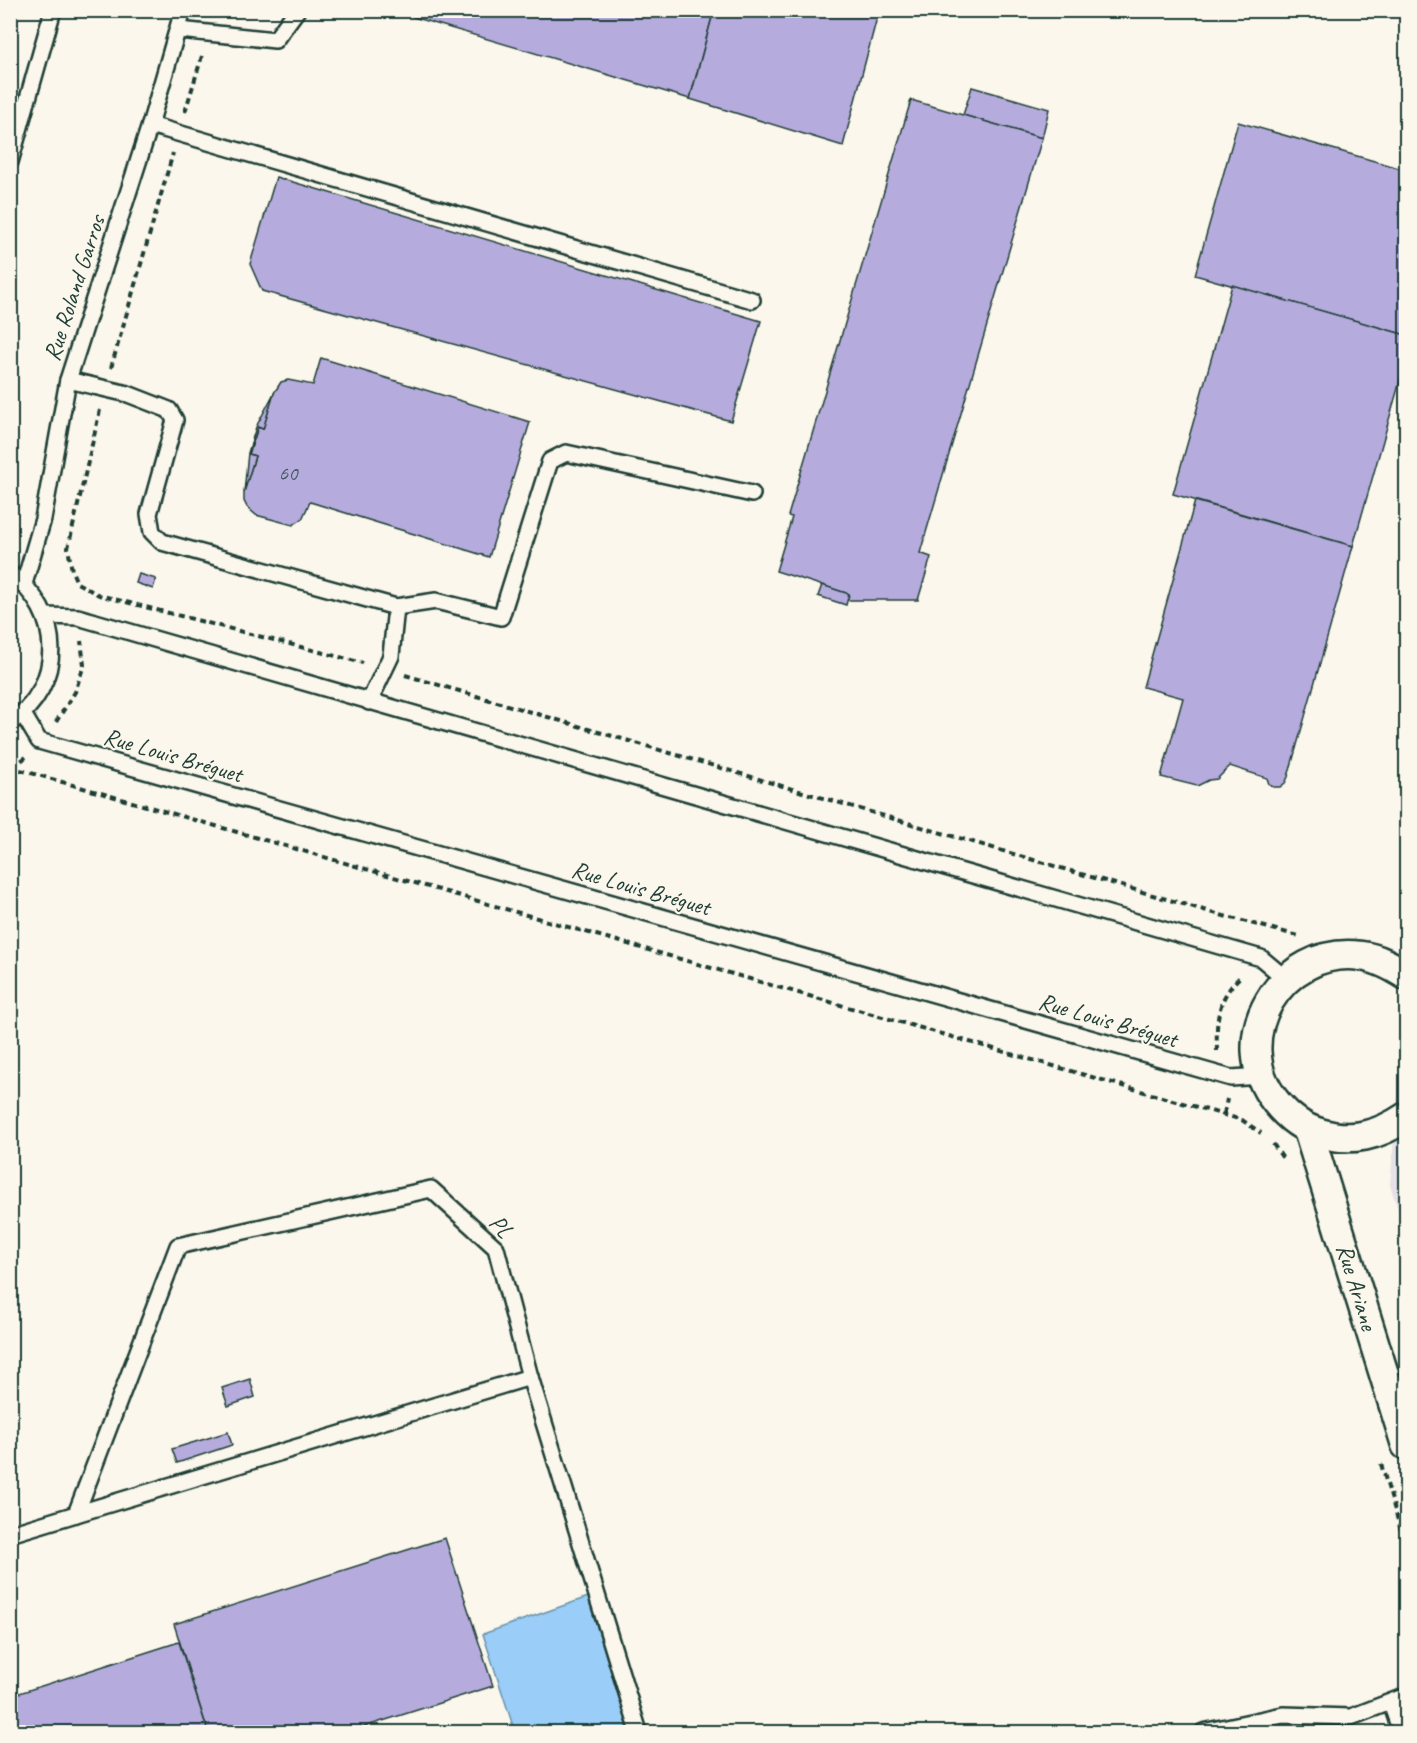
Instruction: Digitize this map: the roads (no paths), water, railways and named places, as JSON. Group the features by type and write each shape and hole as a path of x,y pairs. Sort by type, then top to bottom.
{"street":[{"path":"1407,975 1386,962 1360,956 1333,956 1308,964 1286,979 1270,998 1260,1020 1256,1044 1261,1076 1269,1093 1286,1114 1308,1130 1335,1137 1362,1138 1389,1129 1407,1117"},
{"name":"Rue Ariane","path":"1308,1130 1407,1445"}],"lane":[{"path":"10,162 53,10"},
{"name":"Rue Roland Garros","path":"24,584 43,519 68,380 150,125 183,10"},
{"path":"179,30 275,40 297,10"},
{"path":"150,125 752,300"},
{"path":"68,380 128,394 170,410 175,420 149,514 152,532 162,542 396,607 436,601 501,616 550,461 566,453 752,494"},
{"path":"10,574 24,584 37,598 46,616 52,642 50,669 40,693 17,718"},
{"path":"369,702 391,656 396,607"},
{"path":"46,616 78,617 1261,958 1286,979"},
{"name":"Rue Louis Bréguet","path":"17,718 39,741 1231,1078 1261,1076"},
{"name":"PL","path":"76,1514 178,1246 430,1189 496,1248 530,1377"},
{"path":"10,1534 530,1377 639,1732"},
{"path":"1203,1732 1283,1715 1351,1717 1407,1696"},
{"path":"1391,1703 1401,1732"}],"water":[{"path":"588,1597 627,1723 627,1732 515,1732 483,1634"}]}
